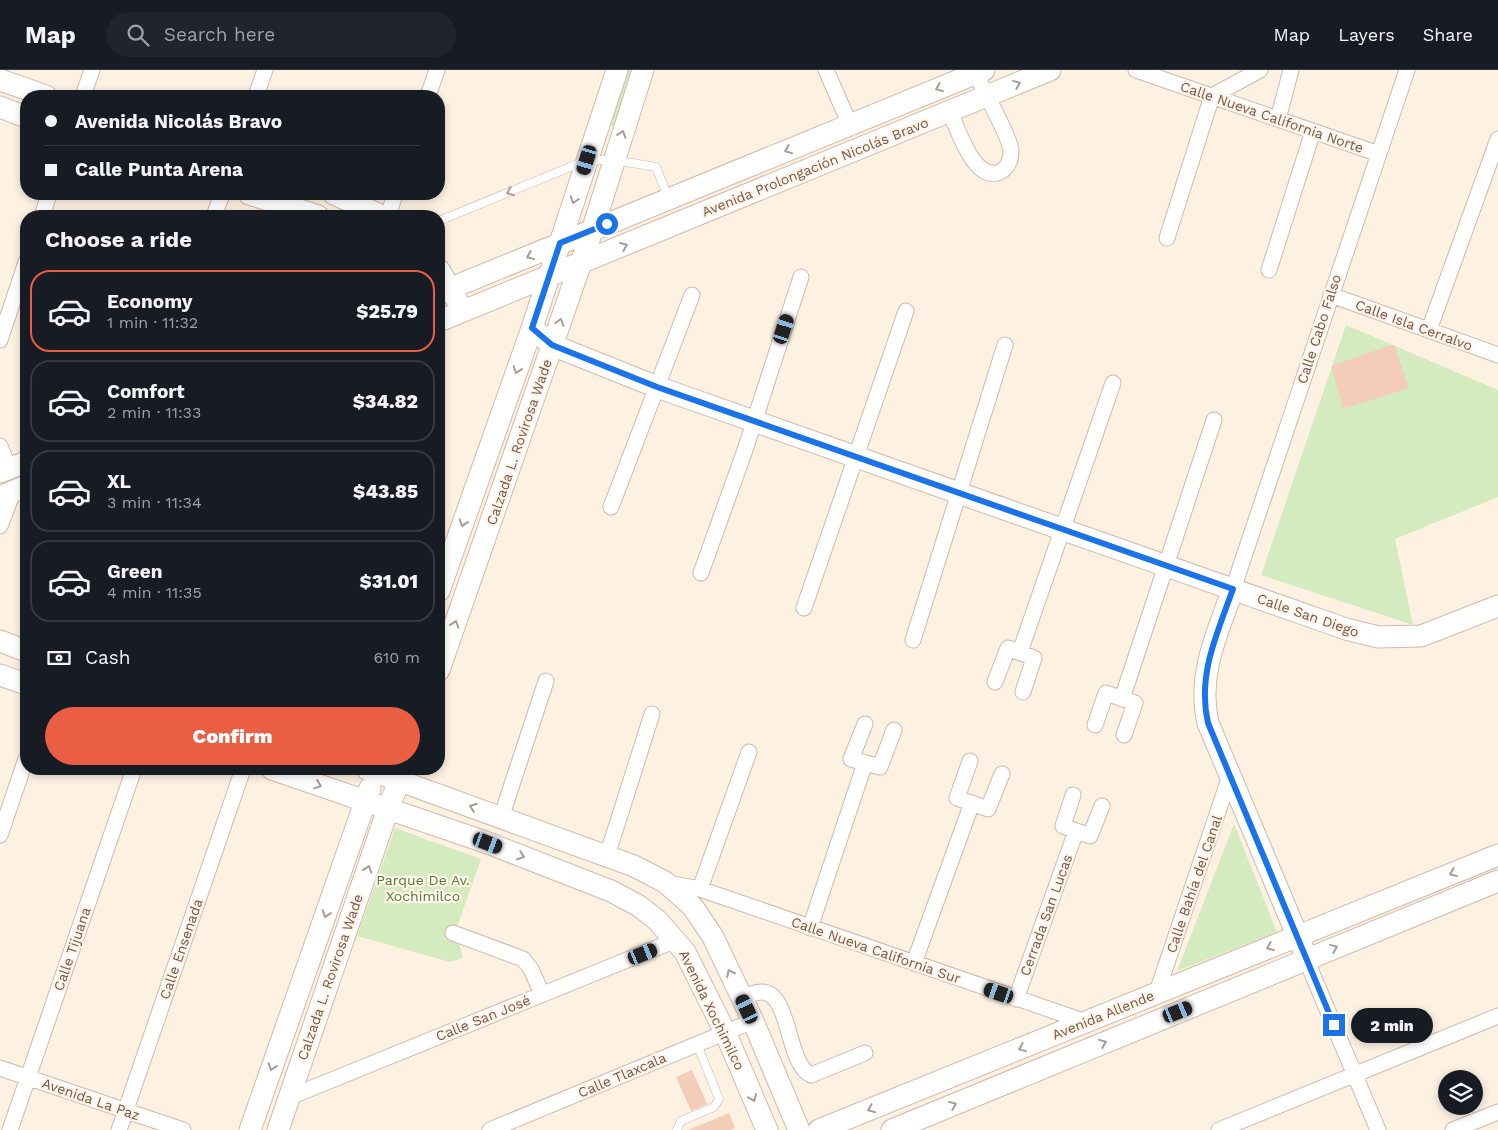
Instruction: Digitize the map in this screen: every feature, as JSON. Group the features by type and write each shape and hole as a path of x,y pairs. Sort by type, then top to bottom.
{"street":[{"path":"85,90 92,70"},
{"path":"258,90 265,70"},
{"path":"430,90 437,70"},
{"name":"Calzada L. Rovirosa Wade","path":"445,575 532,328 617,70"},
{"name":"Calzada L. Rovirosa Wade","path":"445,653 592,231 643,70"},
{"path":"826,70 850,125"},
{"name":"Avenida Prolongación Nicolás Bravo","path":"445,318 1050,70"},
{"name":"Calle Nueva California Norte","path":"1136,70 1379,154"},
{"path":"1167,238 1212,96 1260,70"},
{"path":"1278,119 1291,70"},
{"name":"Calle Cabo Falso","path":"1233,589 1407,70"},
{"path":"950,112 971,159 987,173 996,174 1004,170 1010,161 1010,144 986,97 978,71"},
{"name":"Avenida Prolongación Nicolás Bravo","path":"445,291 978,71"},
{"path":"0,80 29,90"},
{"path":"0,108 20,114"},
{"path":"1269,270 1313,131"},
{"path":"1429,330 1498,139"},
{"path":"268,200 299,210"},
{"path":"347,200 369,210"},
{"path":"701,573 754,421 801,277"},
{"path":"0,340 20,280"},
{"path":"445,291 463,311"},
{"path":"611,507 692,295"},
{"name":"Calle Isla Cerralvo","path":"1331,295 1498,355"},
{"path":"804,608 906,311"},
{"name":"Calle San Diego","path":"532,328 552,345 657,387 1346,629 1378,637 1421,636 1498,606"},
{"path":"913,640 957,492 1005,345"},
{"path":"1024,692 1021,653 1113,383"},
{"path":"1122,699 1214,420"},
{"path":"0,446 12,468"},
{"path":"0,526 13,492"},
{"path":"1233,589 1210,653 1204,676 1203,698 1208,723 1378,1130"},
{"path":"0,642 20,649"},
{"path":"995,682 1021,653"},
{"path":"0,675 20,682"},
{"path":"502,818 546,681"},
{"path":"1095,725 1106,693 1135,703 1124,735"},
{"path":"606,856 652,714"},
{"path":"865,724 851,759 880,767 894,730"},
{"path":"700,889 749,752"},
{"path":"970,761 957,798 988,809 1002,774"},
{"path":"810,928 865,763"},
{"path":"0,835 21,775"},
{"name":"Calle Tijuana","path":"10,1130 132,775"},
{"name":"Calle Ensenada","path":"119,1130 241,775"},
{"name":"Avenida Xochimilco","path":"289,775 488,843 611,891 639,906 658,920 685,952 725,1032 767,1130"},
{"name":"Calzada L. Rovirosa Wade","path":"250,1130 365,801 372,775"},
{"path":"402,775 502,818 634,866 665,882 693,907 713,938 753,1020 799,1130"},
{"name":"Calzada L. Rovirosa Wade","path":"278,1130 388,809 402,775"},
{"name":"Calle Bahía del Canal","path":"1157,992 1230,776"},
{"path":"1073,795 1063,826 1076,831 1090,836 1102,806"},
{"path":"914,963 972,803"},
{"name":"Cerrada San Lucas","path":"1016,998 1076,831"},
{"name":"Avenida Allende","path":"819,1130 1498,855"},
{"name":"Avenida Allende","path":"892,1130 924,1124 1306,959 1498,881"},
{"name":"Calle Nueva California Sur","path":"665,882 700,889 1086,1022"},
{"path":"453,933 523,960 531,969 542,994"},
{"name":"Calle San José","path":"290,1096 676,940"},
{"path":"742,997 760,992 770,994 777,1003 788,1026 798,1063 804,1071 811,1074 864,1053"},
{"path":"1219,1130 1498,1016"},
{"name":"Calle Tlaxcala","path":"490,1130 753,1020"},
{"name":"Avenida La Paz","path":"0,1068 183,1130"},
{"path":"1453,1130 1498,1112"}],"lane":[{"path":"445,219 587,160 614,160 656,166 669,199"},
{"path":"678,1130 681,1121 714,1107 719,1099 697,1044"}],"green space":[{"path":"617,70 642,70 623,130 600,122"},
{"path":"1346,325 1498,390 1498,497 1395,539 1413,625 1261,575"},
{"path":"1234,824 1277,932 1177,971"},
{"name":"Parque De Av. Xochimilco","path":"395,828 481,859 456,930 463,958 450,962 357,936"}],"building":[{"path":"1394,345 1409,388 1343,409 1331,366"},
{"path":"692,1070 707,1104 691,1111 676,1077"},
{"path":"729,1113 735,1128 730,1130 688,1130"}],"route":[{"path":"607,224 560,243 532,328 552,345 657,387 1233,589 1210,653 1204,676 1203,698 1208,723 1334,1025"}]}
